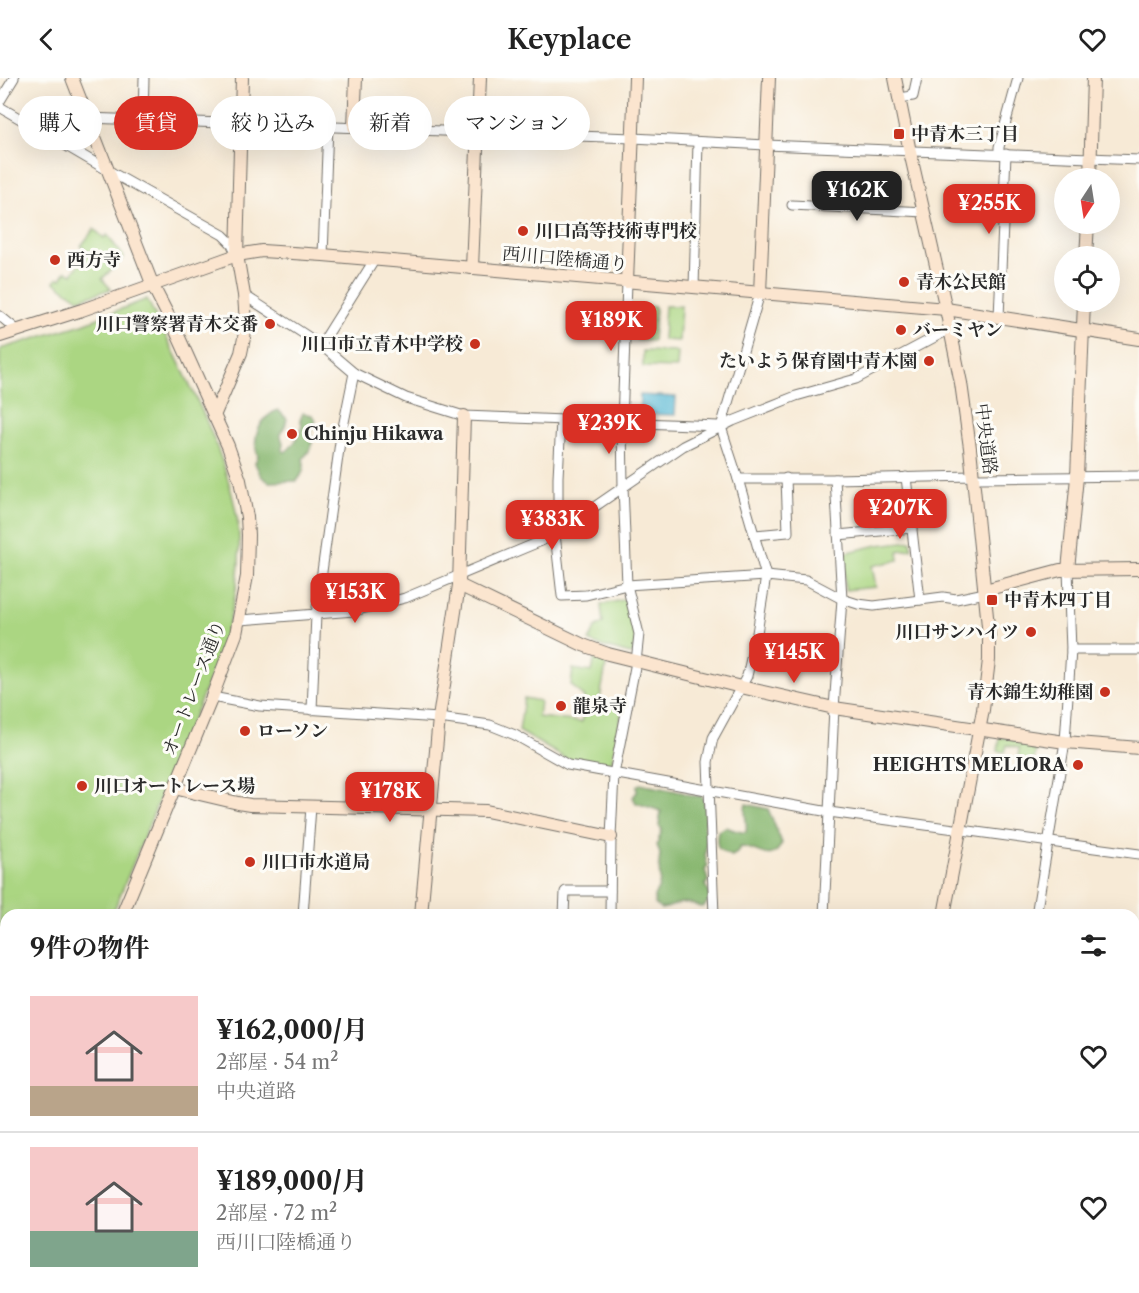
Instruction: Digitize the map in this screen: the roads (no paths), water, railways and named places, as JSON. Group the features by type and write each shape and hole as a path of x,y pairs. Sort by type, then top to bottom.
{"street":[{"path":"0,101 14,78"},
{"name":"オートレース通り","path":"72,78 79,96"},
{"path":"144,78 144,96"},
{"path":"242,78 242,96"},
{"path":"355,96 356,78"},
{"path":"479,96 480,78"},
{"path":"610,909 614,774 636,662 639,634 627,585 622,423 635,78"},
{"path":"714,909 708,762 713,738 747,676 766,576 721,427 760,293 770,78"},
{"name":"中央道路","path":"895,78 961,383 989,636 987,687 945,909"},
{"path":"899,98 913,96 917,78"},
{"path":"999,317 1002,154 999,147 1018,78"},
{"path":"1090,168 1093,78"},
{"path":"0,107 223,235 231,243 237,255"},
{"path":"590,136 910,152 1139,160"},
{"path":"694,288 698,142"},
{"name":"オートレース通り","path":"100,150 153,286 235,464 247,517 248,559 240,620 231,650 124,909"},
{"path":"214,416 241,353 246,323 237,255 240,150"},
{"path":"323,255 327,150"},
{"path":"472,268 476,150"},
{"path":"792,205 924,212"},
{"name":"西川口陸橋通り","path":"0,336 153,286 237,255 262,251 946,309 1139,339"},
{"path":"321,345 375,259"},
{"path":"244,295 321,345 354,373 406,398 464,416 721,427"},
{"path":"1037,909 1065,742 1071,650 1068,570 1077,477 1084,312"},
{"path":"0,316 17,330"},
{"path":"240,620 354,611 459,581 556,533 682,446 796,396 856,379 950,329"},
{"path":"312,710 316,615 340,442 354,373"},
{"path":"422,909 439,718 459,581 464,416"},
{"path":"561,421 556,533 562,596 586,595 627,585 766,576 806,580 842,599 874,606 943,597 956,599 1060,570 1139,569"},
{"path":"738,479 1139,476"},
{"path":"906,477 920,600"},
{"path":"754,535 788,532 786,478"},
{"path":"824,909 842,599 835,479"},
{"path":"838,535 912,528"},
{"path":"459,581 583,645 636,662 834,708 1065,742 1139,748"},
{"path":"1071,650 1139,650"},
{"path":"212,697 260,706 439,718 490,725 515,735 568,765 829,812 1139,854"},
{"path":"174,788 238,803 486,811 611,837"},
{"path":"303,909 311,807"},
{"path":"564,909 564,892 566,891 610,891"}],"water":[{"path":"640,395 676,397 675,415 639,414"}],"place":[{"name":"中青木三丁目","path":"899,134"},
{"name":"川口高等技術専門校","path":"523,231"},
{"name":"西方寺","path":"55,260"},
{"name":"青木公民館","path":"904,282"},
{"name":"川口警察署青木交番","path":"270,324"},
{"name":"バーミヤン","path":"901,330"},
{"name":"川口市立青木中学校","path":"475,344"},
{"name":"たいよう保育園中青木園","path":"929,361"},
{"name":"Chinju Hikawa","path":"292,434"},
{"name":"中青木四丁目","path":"992,600"},
{"name":"川口サンハイツ","path":"1031,632"},
{"name":"青木錦生幼稚園","path":"1105,692"},
{"name":"龍泉寺","path":"561,706"},
{"name":"ローソン","path":"245,731"},
{"name":"HEIGHTS MELIORA","path":"1078,765"},
{"name":"川口オートレース場","path":"82,786"},
{"name":"川口市水道局","path":"250,862"}]}
